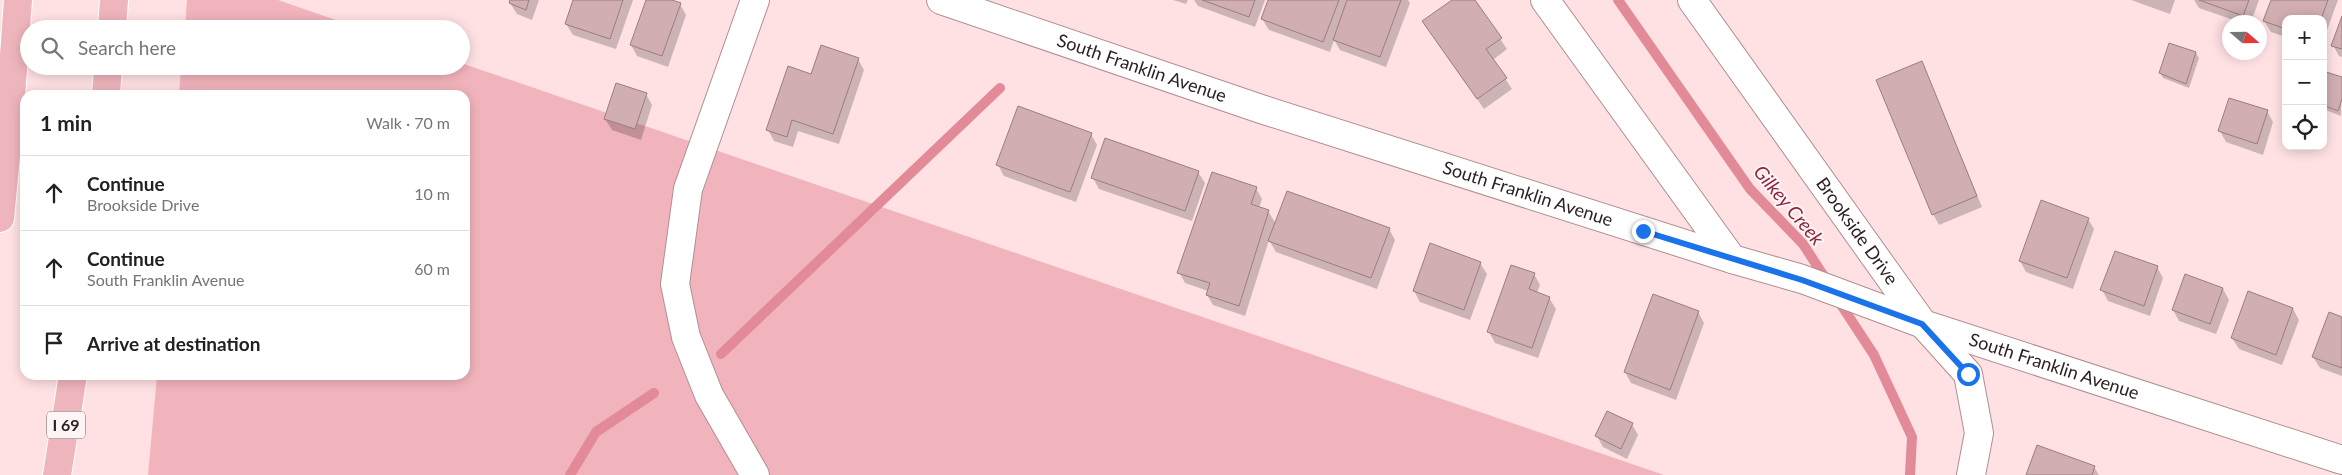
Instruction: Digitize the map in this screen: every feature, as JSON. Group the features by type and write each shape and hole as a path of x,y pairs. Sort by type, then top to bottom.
{"highway":[{"path":"0,218 10,124 18,0"},
{"path":"113,20 114,0"},
{"path":"106,90 107,75"},
{"name":"I 69","path":"57,475 72,380"}],"street":[{"path":"755,475 709,395 686,337 675,284 688,189 756,0"},
{"name":"South Franklin Avenue","path":"941,0 1261,109 1732,260 1802,280 1922,324 2342,460"},
{"path":"1545,0 1732,260"},
{"name":"Brookside Drive","path":"1692,0 1922,324 1968,374 1979,433 1971,475"}],"shaded area":[{"path":"187,0 278,0 336,20 186,20"},
{"path":"470,66 1664,475 148,475 157,380 470,380 470,90 179,90 180,75 470,75"}],"building":[{"path":"510,0 529,0 526,10 509,3"},
{"path":"573,0 623,0 610,39 565,24"},
{"path":"646,0 672,0 681,3 662,56 630,45"},
{"path":"1202,0 1255,0 1249,17"},
{"path":"1268,0 1339,0 1323,42 1261,19"},
{"path":"1347,0 1401,0 1380,57 1333,40"},
{"path":"1452,0 1475,0 1502,38 1486,49 1507,78 1477,99 1422,21"},
{"path":"2199,0 2249,0 2243,15"},
{"path":"2271,0 2328,0 2322,15 2282,15 2282,28 2267,22 2267,15 2265,15"},
{"path":"2342,16 2342,49 2331,46"},
{"path":"2169,43 2196,52 2186,84 2159,73"},
{"path":"821,45 859,58 833,134 792,120 787,137 766,130 788,66 811,74"},
{"path":"1922,61 1977,196 1932,215 1876,80"},
{"path":"2327,72 2342,77 2342,99 2338,111 2327,107"},
{"path":"616,83 647,93 635,129 604,119"},
{"path":"2229,98 2268,110 2257,144 2218,131"},
{"path":"1018,106 1092,133 1070,192 996,165"},
{"path":"1105,138 1199,171 1185,211 1091,178"},
{"path":"1212,172 1257,187 1251,204 1269,210 1239,306 1206,295 1210,283 1177,273"},
{"path":"1287,191 1390,228 1371,278 1268,241"},
{"path":"2041,200 2089,218 2067,278 2019,261"},
{"path":"1430,243 1481,262 1464,310 1413,291"},
{"path":"2115,251 2158,266 2144,306 2100,290"},
{"path":"1511,265 1535,273 1529,289 1550,297 1532,348 1487,332"},
{"path":"2185,274 2223,288 2210,324 2172,310"},
{"path":"2248,291 2293,308 2276,355 2231,338"},
{"path":"1653,294 1699,311 1670,390 1624,372"},
{"path":"2329,312 2342,317 2342,368 2312,357"},
{"path":"1607,411 1633,423 1621,449 1595,436"},
{"path":"2037,445 2095,466 2092,475 2026,475"}],"waterway":[{"name":"Gilkey Creek","path":"1618,0 1750,189 1803,244 1827,281"},
{"path":"721,354 1000,88"},
{"name":"Gilkey Creek","path":"1838,300 1874,355 1912,437 1910,475"},
{"path":"570,475 596,432 654,393"}],"route":[{"path":"1643,231 1732,260 1802,280 1922,324 1968,374"}]}
